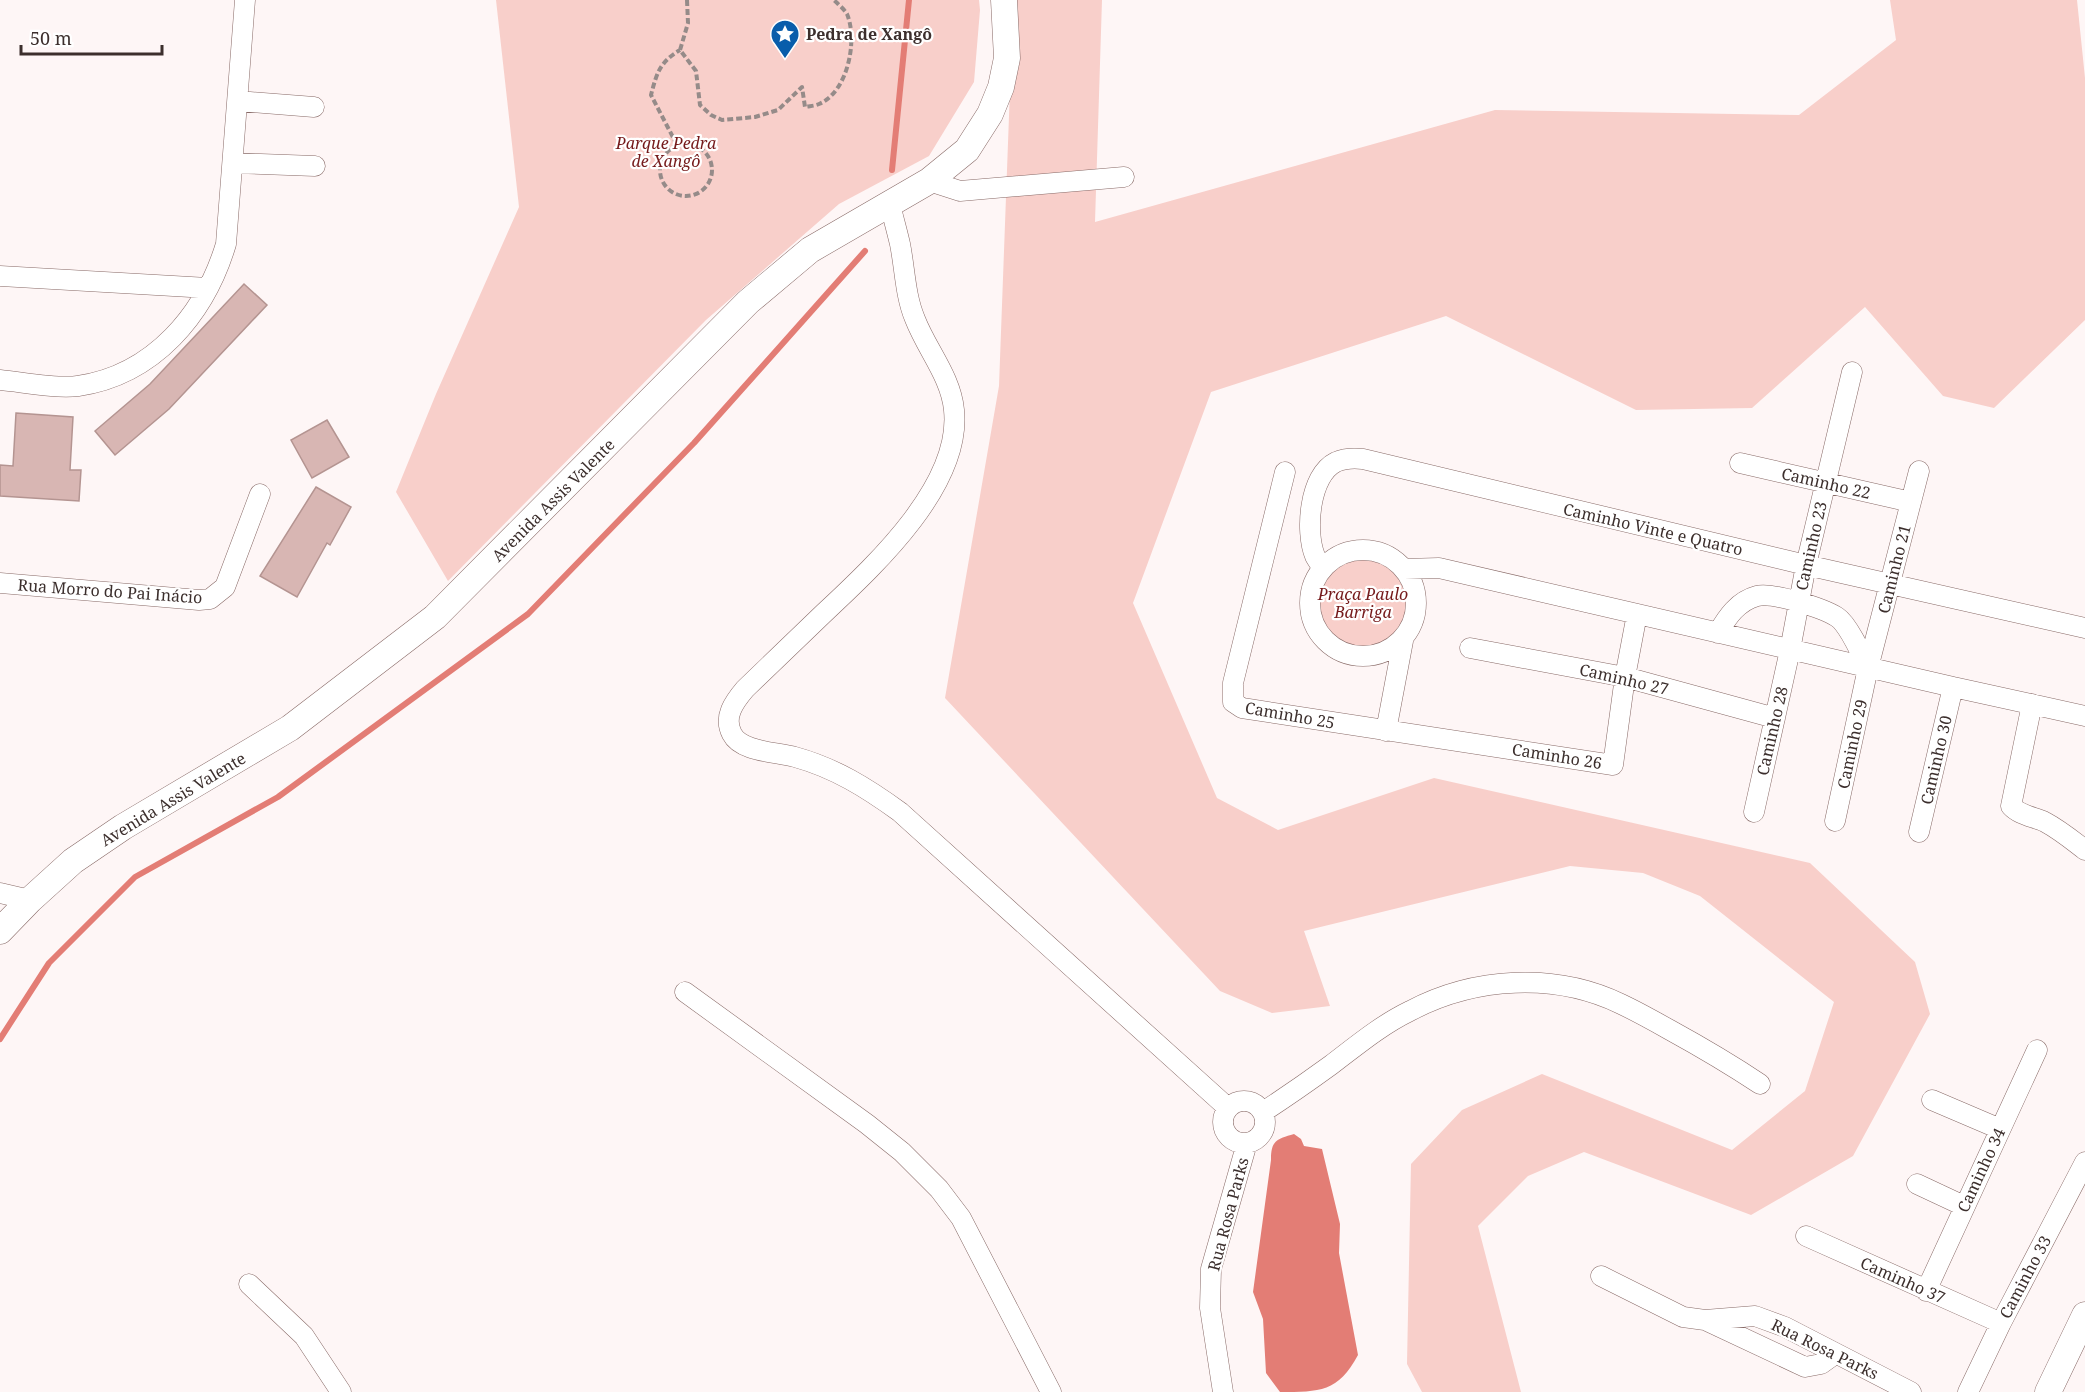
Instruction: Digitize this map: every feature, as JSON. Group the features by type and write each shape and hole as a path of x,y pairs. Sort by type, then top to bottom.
{"main road":[{"name":"Avenida Assis Valente","path":"0,931 73,861 123,827 290,728 435,617 748,302 810,250 929,181 967,150 990,114 1001,87 1007,58 1004,0"},
{"path":"2048,1392 2085,1315"}],"street":[{"path":"0,380 76,387 107,380 135,367 162,349 180,329 208,288 219,268 226,244 245,0"},
{"path":"238,101 314,107"},
{"path":"233,163 315,166"},
{"path":"929,181 960,191 1124,177"},
{"path":"890,204 900,243 906,289 914,318 950,388 954,412 952,441 947,459 936,484 904,531 869,570 734,702 728,716 732,734 742,745 822,765 873,792 900,812 1228,1108"},
{"path":"0,276 208,288"},
{"name":"Caminho 23","path":"1790,650 1806,565 1852,372"},
{"name":"Caminho Vinte e Quatro","path":"1323,568 1315,557 1311,540 1312,504 1316,486 1323,473 1333,463 1347,458 1363,459 1806,565 2085,628"},
{"name":"Caminho 22","path":"1740,464 1911,502"},
{"name":"Caminho 21","path":"1868,668 1919,471"},
{"name":"Caminho 25","path":"1285,472 1233,683 1233,702 1242,708 1386,730"},
{"name":"Rua Morro do Pai Inácio","path":"0,583 199,600 210,598 225,586 260,494"},
{"path":"1386,730 1403,641 1415,614 1416,598 1412,583 1404,569 1390,557 1373,550 1354,550 1337,556 1323,568 1316,577 1310,597 1312,619 1323,638 1340,651 1361,656 1382,653 1403,641"},
{"path":"1404,569 1439,567 1868,668 2085,716"},
{"path":"1718,633 1727,617 1739,605 1758,596 1798,601 1838,617 1855,641 1868,668"},
{"name":"Caminho 26","path":"1386,730 1613,765 1625,677 1637,614"},
{"name":"Caminho 27","path":"1470,648 1625,677 1775,718"},
{"name":"Caminho 28","path":"1754,812 1790,650"},
{"name":"Caminho 29","path":"1835,821 1868,668"},
{"name":"Caminho 30","path":"1919,832 1953,687"},
{"path":"2032,704 2011,806 2016,811 2046,823 2065,834 2085,850"},
{"path":"0,893 30,900"},
{"path":"1263,1112 1379,1029 1410,1011 1446,994 1486,985 1527,982 1576,989 1620,1003 1719,1056 1760,1084"},
{"path":"685,992 867,1124 902,1152 939,1189 961,1218 1051,1392"},
{"name":"Caminho 34","path":"1926,1291 2037,1050"},
{"path":"1246,1100 1253,1102 1263,1112 1265,1125 1263,1132 1259,1137 1247,1143 1233,1140 1224,1129 1224,1114 1233,1104 1246,1100"},
{"path":"1932,1100 2000,1129"},
{"name":"Rua Rosa Parks","path":"1223,1392 1210,1308 1211,1269 1247,1143"},
{"name":"Caminho 33","path":"1968,1392 2001,1323 2085,1162"},
{"path":"1917,1184 1964,1206"},
{"name":"Caminho 37","path":"1806,1236 2001,1323"},
{"name":"Rua Rosa Parks","path":"1601,1276 1683,1317 1705,1320 1755,1316 1785,1328 1911,1392"},
{"path":"249,1284 304,1336 341,1392"},
{"path":"1705,1320 1805,1367 1821,1364 1835,1354"}],"path":[{"path":"677,145 651,95 656,74 666,58 680,50 688,23 687,0"},
{"path":"680,50 696,71 700,105 711,115 722,120 755,117 778,110 802,87 805,107 820,104 841,86 850,55 852,38 846,12 834,0"},
{"path":"685,144 701,148 711,162 712,170 707,186 693,195 684,196 668,189 660,174 660,165 664,156 677,145 685,144"}],"green space":[{"name":"Parque Pedra de Xangô","path":"496,0 979,0 980,10 974,82 929,156 839,204 706,320 448,581 396,492 436,394 519,207"},
{"path":"1008,0 1102,0 1095,222 1495,110 1799,115 1896,40 1890,0 2077,0 2085,78 2085,320 1994,408 1943,396 1865,307 1752,408 1636,410 1446,316 1211,392 1133,603 1217,798 1278,830 1434,778 1810,863 1915,962 1930,1014 1853,1156 1751,1215 1584,1152 1528,1176 1478,1226 1521,1392 1422,1392 1407,1364 1411,1164 1462,1110 1542,1074 1732,1150 1805,1091 1834,1002 1700,896 1643,873 1570,866 1304,931 1330,1006 1272,1013 1220,991 945,698 999,386 1011,62"},
{"name":"Praça Paulo Barriga","path":"1363,560 1387,567 1399,579 1406,603 1399,627 1387,639 1363,646 1339,639 1327,627 1320,603 1327,579 1339,567"}],"shaded area":[{"path":"1294,1134 1301,1139 1304,1146 1322,1149 1340,1224 1339,1253 1358,1355 1351,1367 1335,1383 1317,1390 1280,1392 1266,1373 1263,1319 1253,1292 1272,1149 1279,1139"}],"building":[{"path":"244,284 267,305 169,409 115,455 95,431 150,384"},
{"path":"16,413 73,417 70,470 81,470 79,501 0,496 0,465 13,466"},
{"path":"327,420 349,457 312,478 291,440"},
{"path":"316,487 351,507 330,545 327,543 297,597 260,576"}],"waterway":[{"path":"892,170 909,0"},
{"path":"0,1039 49,963 135,877 278,797 528,614 694,443 865,251"}],"place":[{"name":"Pedra de Xangô","path":"785,60"}]}
